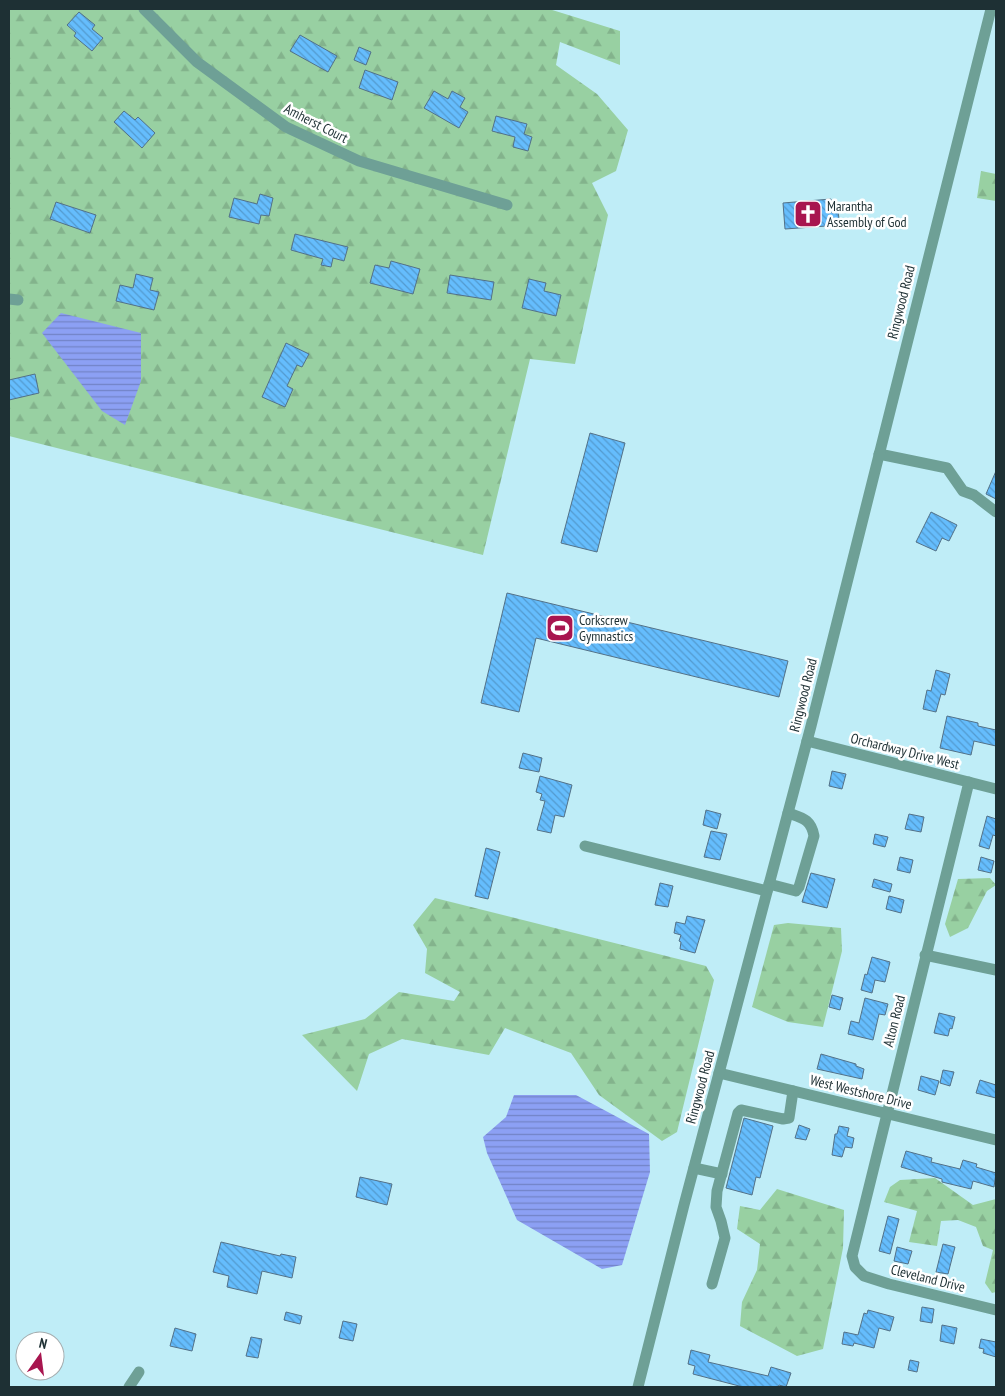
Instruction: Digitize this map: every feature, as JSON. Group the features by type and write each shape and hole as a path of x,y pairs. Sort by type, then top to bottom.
{"street":[{"name":"Amherst Court","path":"144,9 197,62 286,127 359,161 507,205"},
{"name":"Ringwood Road","path":"638,1387 807,741 991,9"},
{"path":"879,454 947,468 964,491 974,495 996,512"},
{"name":"Orchardway Drive West","path":"807,741 996,789"},
{"name":"Alton Road","path":"855,1267 852,1256 968,782"},
{"path":"585,846 768,888 796,891 799,887 814,836 813,828 809,821 788,813"},
{"path":"925,955 996,970"},
{"name":"West Westshore Drive","path":"719,1073 996,1140"},
{"path":"712,1284 725,1238 716,1208 717,1191 738,1113 741,1110 783,1119 789,1118 794,1091"},
{"path":"694,1168 722,1174"},
{"name":"Cleveland Drive","path":"855,1267 864,1276 889,1284 996,1310"},
{"path":"129,1387 139,1372"}],"green space":[{"path":"9,9 549,9 620,31 620,65 560,42 556,65 597,94 628,130 616,171 592,183 608,215 575,364 530,359 483,555 9,436"},
{"path":"981,171 996,174 996,201 977,198"},
{"path":"990,878 996,885 987,891 968,928 950,937 945,924 958,879"},
{"path":"435,898 706,966 714,980 677,1132 662,1141 599,1095 571,1053 505,1028 489,1055 402,1039 369,1054 357,1091 302,1035 365,1019 399,992 454,1001 460,992 425,973 427,949 413,925"},
{"path":"788,923 841,928 842,951 823,1027 788,1022 752,1007 774,925"},
{"path":"935,1178 973,1205 996,1199 996,1292 992,1293 985,1283 993,1250 983,1246 976,1227 958,1220 941,1221 937,1246 909,1242 917,1211 884,1202 890,1187 900,1180"},
{"path":"777,1189 844,1210 843,1248 823,1349 797,1356 740,1326 742,1302 757,1270 760,1244 737,1229 740,1206 760,1210"}],"water":[{"path":"61,313 141,333 141,381 125,425 102,411 42,333"},
{"path":"514,1095 576,1095 649,1134 650,1172 622,1265 602,1269 517,1220 487,1153 483,1137 506,1117"}],"building":[{"path":"79,12 95,25 92,29 103,38 92,51 74,36 76,33 67,25"},
{"path":"300,35 337,56 328,72 290,51"},
{"path":"359,47 371,52 366,65 354,60"},
{"path":"365,70 398,82 392,100 359,88"},
{"path":"434,91 448,99 452,91 465,98 460,107 468,112 459,128 424,108"},
{"path":"124,111 135,120 138,117 155,133 142,148 114,122"},
{"path":"496,116 527,124 524,134 532,137 528,151 513,147 515,137 492,131"},
{"path":"260,194 273,198 269,216 261,215 259,224 229,217 234,198 257,204"},
{"path":"831,199 832,213 838,212 840,225 785,229 783,203"},
{"path":"56,202 96,215 90,233 50,219"},
{"path":"295,234 348,247 344,261 333,258 331,267 321,265 323,259 291,250"},
{"path":"391,261 420,269 413,294 370,283 375,265 389,268"},
{"path":"136,274 153,278 150,290 159,292 154,310 116,301 120,285 133,288"},
{"path":"450,275 494,282 491,300 447,293"},
{"path":"529,279 546,283 544,291 561,295 556,316 522,308"},
{"path":"286,343 309,354 302,367 297,365 287,386 293,389 285,407 262,397"},
{"path":"35,374 39,393 9,400 9,380"},
{"path":"590,433 625,443 597,552 561,543"},
{"path":"996,471 996,499 986,494"},
{"path":"931,512 957,525 949,541 942,538 936,551 916,542"},
{"path":"507,593 788,661 779,697 536,638 519,712 481,703"},
{"path":"936,670 950,674 945,695 941,694 936,712 923,709 927,690 931,691"},
{"path":"947,716 978,723 978,726 996,730 996,746 974,741 971,755 940,748"},
{"path":"523,753 542,758 539,772 519,768"},
{"path":"832,771 846,774 842,789 829,786"},
{"path":"540,776 572,785 564,817 555,815 551,833 537,830 545,801 540,800 542,794 536,792"},
{"path":"706,810 721,814 717,829 703,825"},
{"path":"909,814 924,817 921,832 905,829"},
{"path":"987,816 996,819 996,836 993,835 989,849 979,846"},
{"path":"711,831 727,834 720,860 704,857"},
{"path":"875,834 888,837 885,847 873,844"},
{"path":"486,848 500,852 488,899 475,896"},
{"path":"900,857 913,860 910,873 897,870"},
{"path":"981,857 994,861 991,873 978,870"},
{"path":"811,873 835,879 827,908 802,902"},
{"path":"874,879 892,884 890,892 872,887"},
{"path":"660,883 673,886 668,907 655,905"},
{"path":"889,896 904,900 901,913 886,909"},
{"path":"687,916 705,920 695,953 680,949 681,942 679,941 681,935 674,933 676,922 685,924"},
{"path":"872,957 890,962 885,982 875,980 872,993 861,990"},
{"path":"832,995 843,998 840,1010 829,1007"},
{"path":"865,998 888,1004 885,1015 879,1014 873,1040 848,1034 851,1021 859,1023"},
{"path":"939,1013 955,1017 948,1036 934,1033"},
{"path":"821,1054 856,1064 856,1066 864,1069 862,1079 817,1069"},
{"path":"943,1070 954,1072 950,1086 940,1083"},
{"path":"921,1076 939,1081 935,1095 918,1090"},
{"path":"980,1080 996,1085 996,1098 976,1093"},
{"path":"744,1118 773,1126 760,1178 756,1177 752,1195 726,1188"},
{"path":"799,1125 810,1129 806,1140 795,1138"},
{"path":"839,1126 849,1128 847,1136 854,1138 852,1148 845,1147 842,1157 832,1155 835,1134 837,1134"},
{"path":"906,1151 932,1158 931,1162 960,1169 963,1160 977,1164 976,1167 996,1173 994,1187 973,1181 971,1189 942,1182 942,1179 901,1167"},
{"path":"360,1177 392,1184 387,1205 356,1197"},
{"path":"888,1216 899,1219 890,1254 879,1251"},
{"path":"221,1242 280,1256 281,1254 296,1257 292,1278 262,1271 257,1294 227,1287 229,1276 213,1272"},
{"path":"943,1244 955,1247 948,1274 936,1272"},
{"path":"897,1247 912,1251 908,1264 894,1261"},
{"path":"922,1307 934,1309 932,1323 920,1321"},
{"path":"868,1310 894,1317 890,1331 879,1328 874,1348 854,1343 853,1346 842,1344 844,1332 858,1335 864,1313 867,1314"},
{"path":"286,1312 302,1316 300,1324 284,1320"},
{"path":"343,1321 357,1324 353,1341 339,1338"},
{"path":"942,1325 957,1328 954,1344 940,1341"},
{"path":"175,1328 196,1334 192,1351 170,1346"},
{"path":"251,1337 262,1339 258,1358 246,1356"},
{"path":"981,1339 996,1342 996,1357 983,1353 984,1349 979,1348"},
{"path":"691,1350 710,1355 708,1362 768,1376 771,1367 791,1373 786,1387 779,1385 778,1387 743,1387 693,1374 695,1366 688,1364"},
{"path":"910,1360 919,1362 917,1372 908,1370"}],"place":[{"name":"Marantha Assembly of God","path":"808,214"},
{"name":"Corkscrew Gymnastics","path":"560,628"}]}
